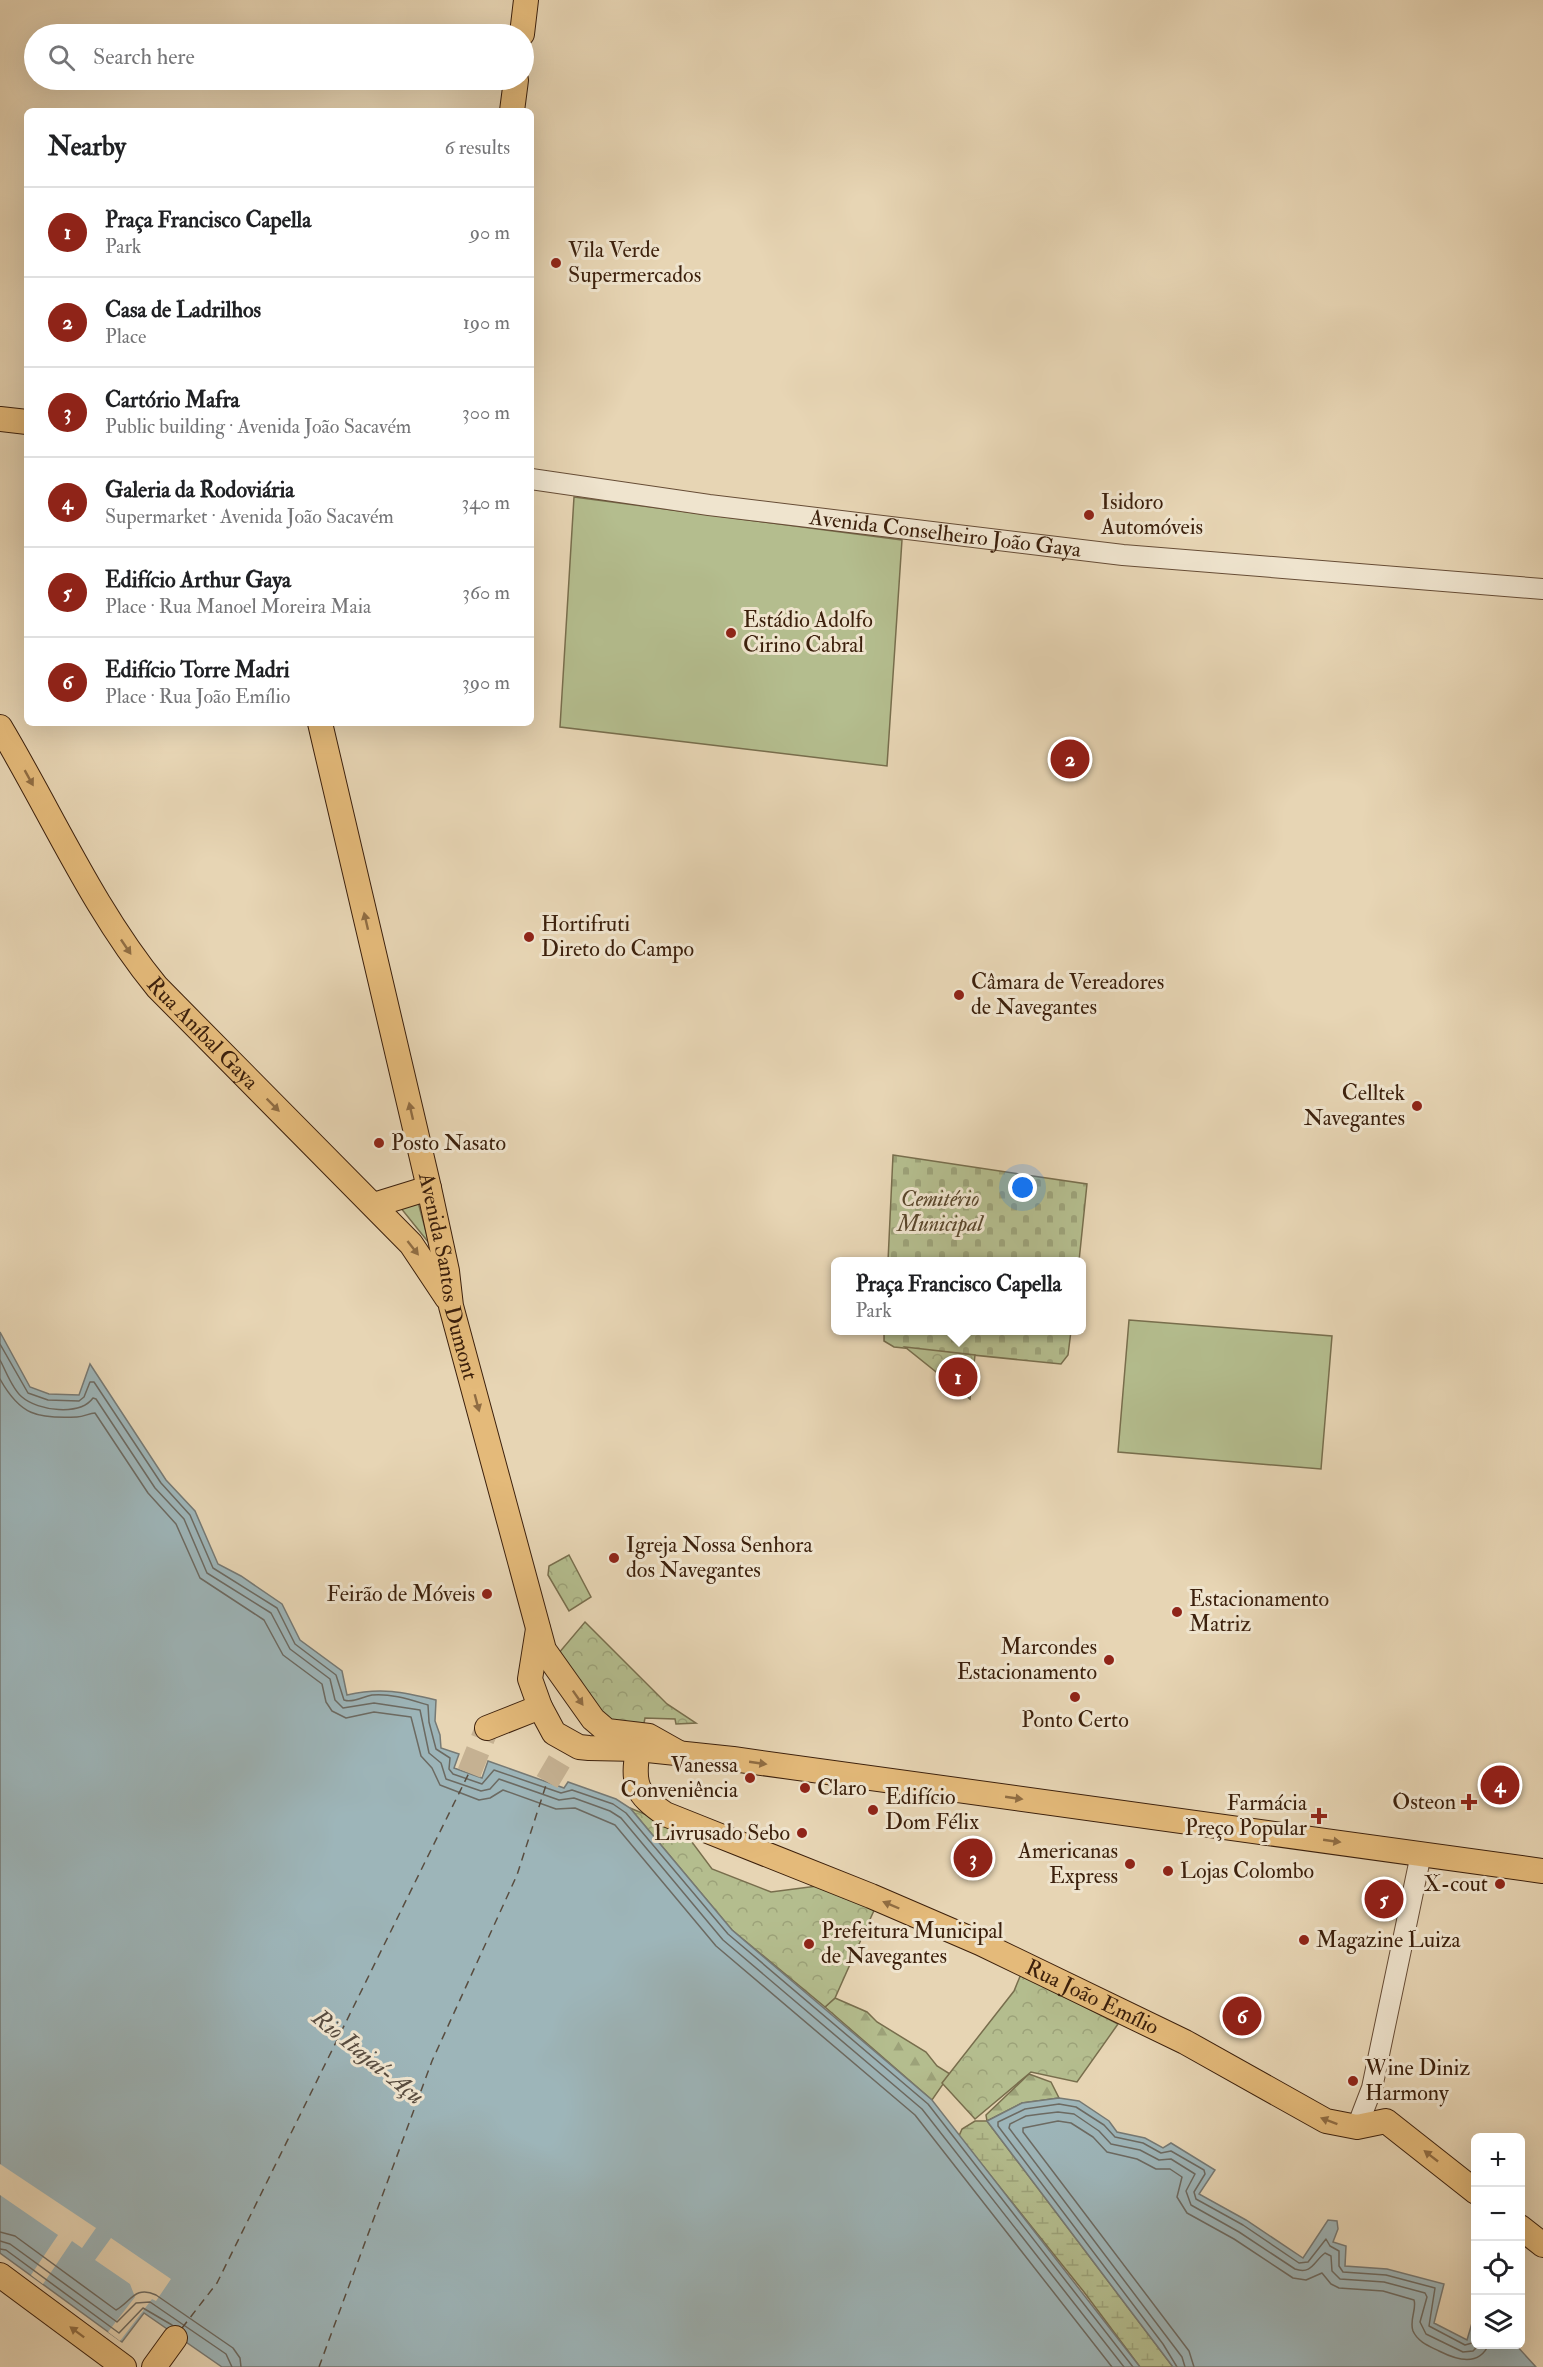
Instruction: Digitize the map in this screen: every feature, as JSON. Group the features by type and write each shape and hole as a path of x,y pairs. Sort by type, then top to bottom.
{"main road":[{"path":"523,24 526,0"},
{"path":"512,108 515,90"},
{"path":"0,419 24,422"},
{"name":"Avenida Santos Dumont","path":"321,726 429,1188 447,1271 451,1306 544,1650 593,1719 607,1731 649,1736 681,1754"},
{"name":"Rua Aníbal Gaya","path":"0,727 104,912 138,964 173,1004 411,1244 451,1306"},
{"path":"374,1205 429,1188"},
{"path":"538,1628 530,1679 540,1707 554,1733 567,1749 638,1749 681,1754 1543,1870"},
{"path":"487,1728 540,1707"},
{"name":"Rua João Emílio","path":"638,1749 635,1779 639,1791 648,1802 665,1814 871,1896 980,1943 1185,2042 1326,2121 1357,2127 1386,2121"},
{"path":"1386,2121 1471,2188"},
{"path":"1525,2230 1543,2245"},
{"path":"0,2275 124,2367"},
{"path":"154,2367 175,2338"}],"street":[{"name":"Avenida Conselheiro João Gaya","path":"534,479 709,504 1123,555 1543,589"},
{"path":"1357,2127 1372,2088 1421,1854"},
{"path":"1372,2088 1386,2121"}],"green space":[{"name":"Estádio Adolfo Cirino Cabral","path":"574,497 902,540 887,766 560,727"},
{"name":"Cemitério Municipal","path":"893,1155 1087,1184 1079,1257 888,1257"},
{"path":"418,1202 429,1243 400,1207"},
{"path":"1129,1320 1332,1336 1321,1469 1118,1452"},
{"path":"884,1335 1070,1335 1068,1355 1061,1364 894,1347 884,1341"},
{"path":"905,1347 975,1355 970,1399"},
{"path":"569,1555 591,1597 569,1611 548,1575 549,1566"},
{"path":"585,1622 667,1704 696,1723 676,1724 675,1719 645,1718 644,1723 613,1721 598,1711 558,1654"},
{"path":"630,1808 683,1830 712,1869 771,1892 825,1885 876,1906 835,1998 825,2007 732,1930"},
{"path":"1021,1974 1118,2024 1077,2082 1031,2072 975,2119 942,2083 1014,1991"},
{"path":"835,1998 867,2012 877,2022 926,2052 937,2066 950,2074 932,2100 825,2007"},
{"path":"1029,2074 1051,2082 1059,2098 1022,2103 987,2121 986,2115"},
{"path":"975,2121 987,2121 1173,2367 1140,2367 1084,2292 959,2136 962,2129"}],"water":[{"name":"Rio Itajaí-Açu","path":"0,1332 30,1387 49,1394 79,1395 90,1364 166,1480 195,1511 218,1564 241,1576 282,1604 300,1640 342,1671 347,1695 371,1691 392,1692 436,1700 435,1721 440,1735 441,1748 459,1754 454,1768 482,1778 488,1761 564,1788 568,1782 616,1799 630,1808 732,1930 932,2100 1140,2367 222,2367 144,2313 122,2342 0,2253"},
{"path":"1059,2098 1079,2101 1109,2121 1117,2132 1145,2138 1163,2148 1171,2143 1215,2170 1199,2194 1246,2220 1303,2258 1328,2220 1337,2221 1338,2229 1333,2242 1346,2246 1345,2266 1387,2269 1444,2284 1434,2323 1467,2340 1471,2326 1471,2349 1520,2349 1536,2367 1173,2367 987,2121 1022,2103"}],"pier":[{"path":"0,2164 96,2228 82,2248 72,2241 43,2284 31,2275 58,2235 0,2195"},
{"path":"111,2238 171,2279 156,2301 152,2299 120,2341 108,2332 135,2297 130,2284 95,2260"}],"ferry route":[{"path":"182,2328 217,2283 469,1773"},
{"path":"319,2367 432,2061 517,1875 547,1782"}],"tunnel":[{"path":"469,1773 487,1728"},
{"path":"547,1782 563,1755"}],"place":[{"name":"Vila Verde Supermercados","path":"556,263"},
{"name":"Isidoro Automóveis","path":"1089,515"},
{"name":"Estádio Adolfo Cirino Cabral","path":"731,633"},
{"name":"Casa de Ladrilhos","path":"1070,759"},
{"name":"Hortifruti Direto do Campo","path":"529,937"},
{"name":"Câmara de Vereadores de Navegantes","path":"959,995"},
{"name":"Celltek Navegantes","path":"1417,1106"},
{"name":"Posto Nasato","path":"379,1143"},
{"name":"Praça Francisco Capella","path":"958,1377"},
{"name":"Igreja Nossa Senhora dos Navegantes","path":"614,1558"},
{"name":"Feirão de Móveis","path":"487,1594"},
{"name":"Estacionamento Matriz","path":"1177,1612"},
{"name":"Marcondes Estacionamento","path":"1109,1660"},
{"name":"Ponto Certo","path":"1075,1697"},
{"name":"Vanessa Conveniência","path":"750,1778"},
{"name":"Galeria da Rodoviária","path":"1500,1785"},
{"name":"Claro","path":"805,1788"},
{"name":"Osteon","path":"1469,1802"},
{"name":"Edifício Dom Félix","path":"873,1810"},
{"name":"Farmácia Preço Popular","path":"1319,1816"},
{"name":"Livrusado Sebo","path":"802,1833"},
{"name":"Cartório Mafra","path":"973,1858"},
{"name":"Americanas Express","path":"1130,1864"},
{"name":"Lojas Colombo","path":"1168,1871"},
{"name":"X-cout","path":"1500,1884"},
{"name":"Edifício Arthur Gaya","path":"1384,1899"},
{"name":"Magazine Luiza","path":"1304,1940"},
{"name":"Prefeitura Municipal de Navegantes","path":"809,1944"},
{"name":"Edifício Torre Madri","path":"1242,2016"},
{"name":"Wine Diniz Harmony","path":"1353,2081"}]}
